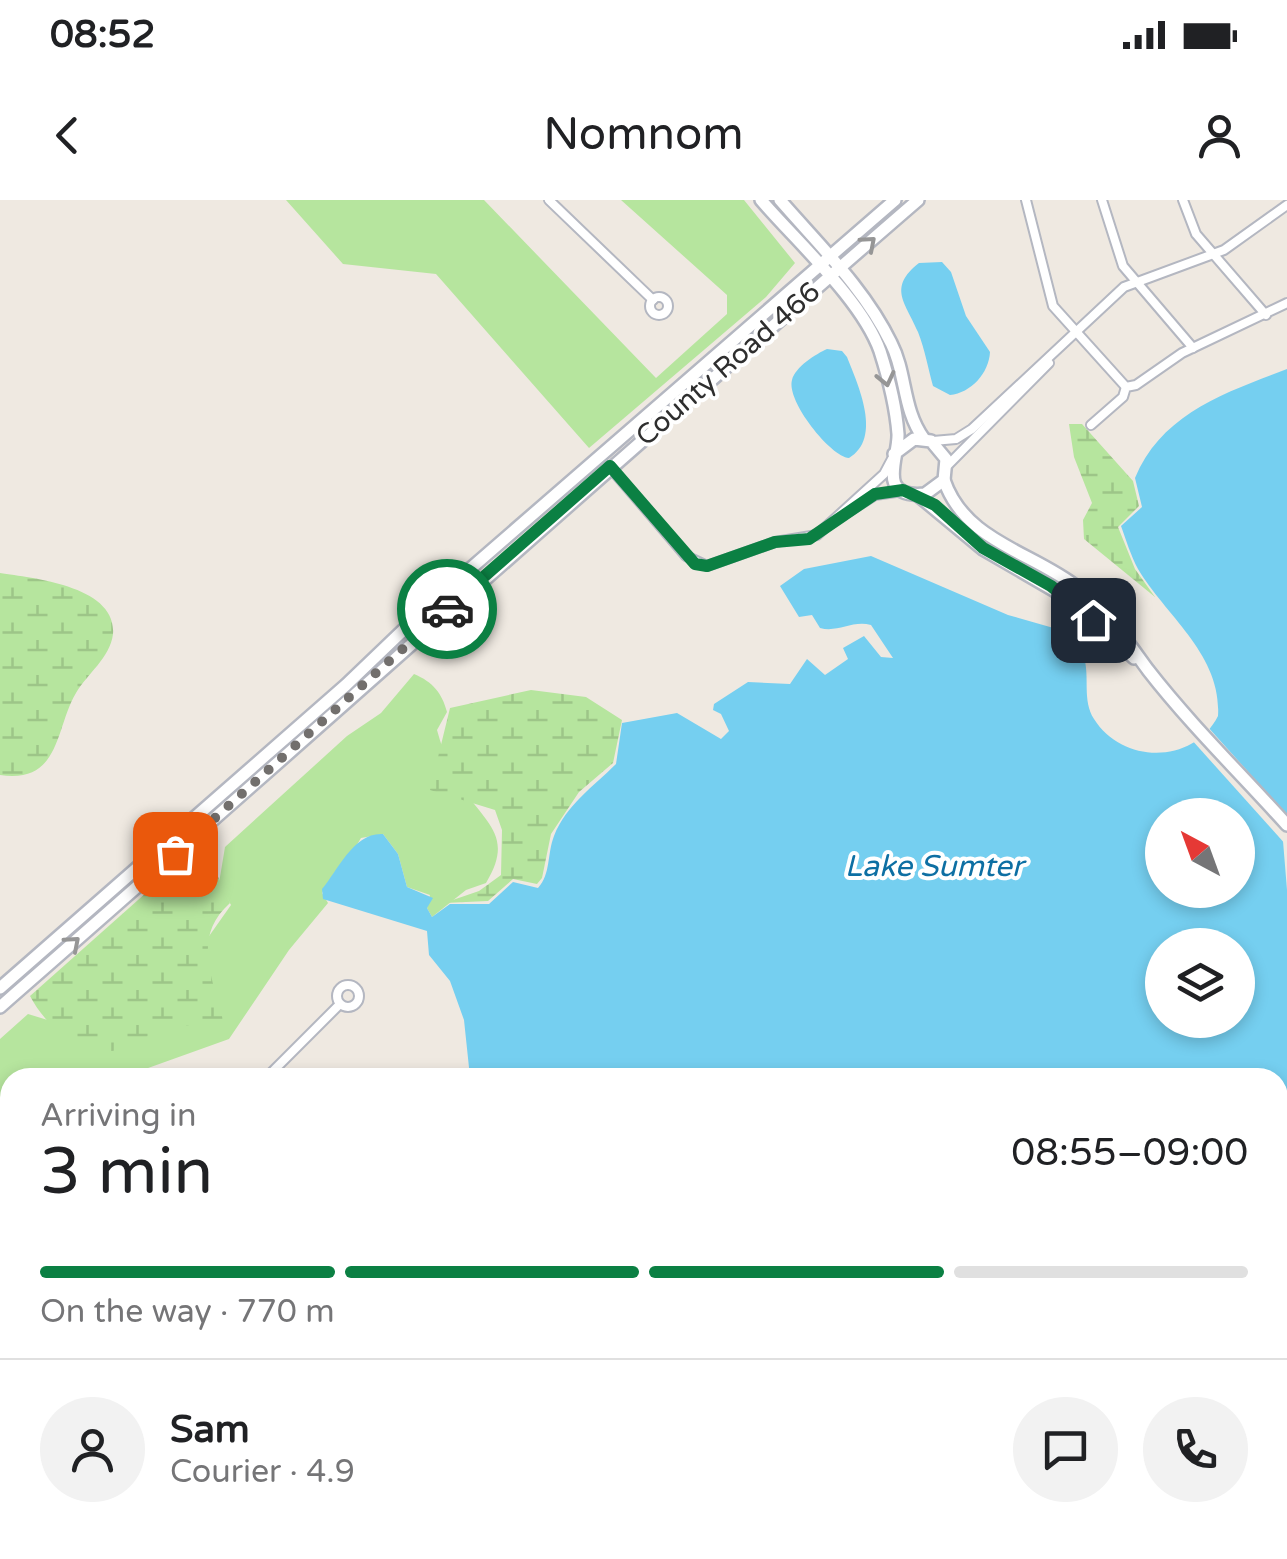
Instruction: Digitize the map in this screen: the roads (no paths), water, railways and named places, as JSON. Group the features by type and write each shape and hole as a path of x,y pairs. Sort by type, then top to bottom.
{"main road":[{"path":"762,200 824,263"},
{"path":"780,200 833,274 880,350 898,435 892,476 903,490 917,495 983,548 1076,603 1148,670 1287,825"},
{"name":"County Road 466","path":"0,988 599,455 895,200"},
{"name":"County Road 466","path":"0,1007 315,732 610,466 918,200"},
{"path":"833,274 862,296 894,349 910,418 944,454 944,480 933,491 917,495"},
{"path":"893,456 906,442 928,440"},
{"path":"599,455 610,466"},
{"path":"944,480 956,505 984,532 1046,567 1100,606 1148,670"}],"street":[{"path":"549,200 652,300"},
{"path":"1026,200 1052,302 1126,387"},
{"path":"1102,200 1122,264 1193,348"},
{"path":"1183,200 1195,232 1266,315"},
{"path":"928,440 956,439 972,430 1135,281 1214,255 1285,207 1275,200"},
{"path":"1091,424 1123,396 1126,387 1193,348 1287,303"},
{"path":"947,466 1038,378 1061,348"},
{"path":"832,523 884,474 893,456"},
{"path":"610,466 686,556 701,566 775,542 809,539 875,494 903,490"},
{"path":"275,1068 340,1004"}],"water":[{"path":"942,262 951,272 966,316 990,352 978,381 950,395 933,386 901,288 919,263"},
{"path":"827,349 842,351 847,357 865,411 865,438 849,458 821,438 803,414 792,389 797,370"},
{"name":"Lake Sumter","path":"1287,369 1287,832 1283,841 1287,890 1287,1068 469,1068 464,1020 450,981 429,955 427,931 323,899 322,889 355,846 363,839 383,834 398,854 407,887 433,898 427,908 432,917 450,904 489,904 513,882 538,888 559,825 581,797 616,764 622,723 677,713 721,739 729,731 721,714 713,710 714,704 748,682 790,684 807,659 825,675 848,659 843,648 864,636 881,657 893,658 871,625 820,628 812,615 799,617 780,586 804,569 871,556 1008,615 1057,629 1084,657 1088,704 1094,719 1122,745 1158,753 1193,743 1218,716 1211,674 1190,637 1138,569 1121,526 1142,507 1135,478 1146,456 1178,421 1198,408"}]}
